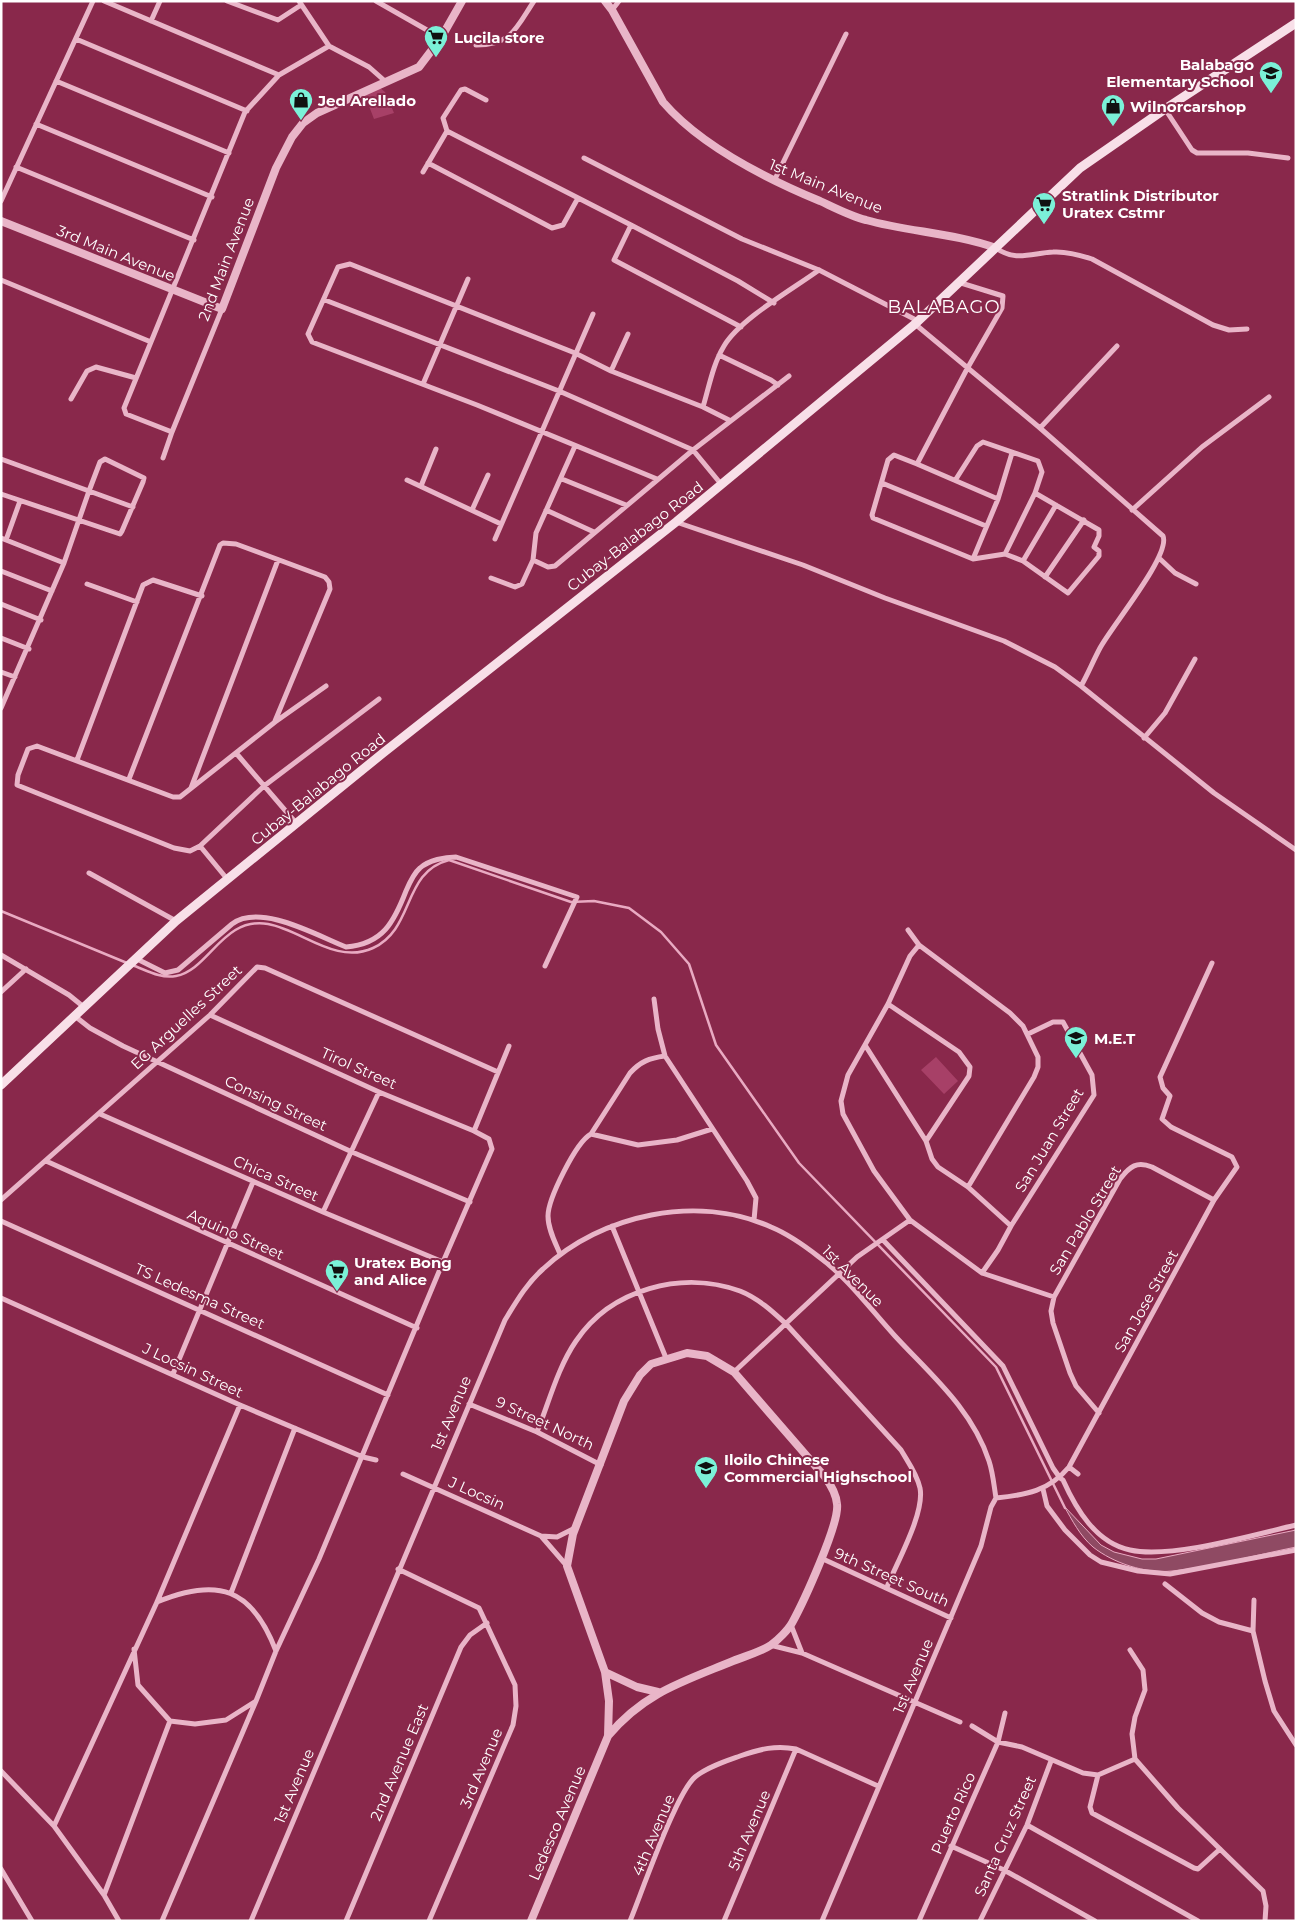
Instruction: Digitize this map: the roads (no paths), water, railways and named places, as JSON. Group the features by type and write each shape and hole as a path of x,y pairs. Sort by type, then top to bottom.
{"main road":[{"name":"Cubay-Balabago Road","path":"1,1085 76,1017 132,960 176,921 296,823 676,522 916,323 961,283 1080,168 1165,109 1296,23"}],"street":[{"path":"1,201 94,1"},
{"path":"104,1 279,75"},
{"path":"150,21 160,1"},
{"path":"227,1 278,20 300,3 329,46 368,66 386,83"},
{"path":"376,1 441,38"},
{"name":"2nd Main Avenue","path":"162,458 222,310 276,168 292,137 304,123 317,113 419,67 441,38 462,1"},
{"path":"476,45 500,43 514,32 534,1"},
{"name":"1st Main Avenue","path":"605,1 612,10 663,102 671,111 715,146 774,182 864,220 971,240 996,248"},
{"path":"612,10 619,1"},
{"path":"774,182 846,34"},
{"path":"76,39 247,111"},
{"path":"172,432 126,414 124,408 136,378 247,111 279,75 329,46"},
{"path":"56,82 229,153"},
{"path":"423,172 447,131 444,118 461,90 464,88 486,100"},
{"path":"1165,109 1192,150 1197,153 1248,153 1288,158"},
{"path":"36,124 212,197"},
{"path":"447,131 738,281 774,303"},
{"path":"584,158 742,239 819,270 916,323 967,369 1040,428 1163,536 1164,546 1159,558 1142,588 1100,648 1081,686"},
{"path":"428,163 552,228 563,225 578,198"},
{"path":"16,167 194,240"},
{"name":"3rd Main Avenue","path":"1,221 222,310"},
{"path":"630,225 614,260 741,327"},
{"path":"996,248 1011,257 1054,252 1077,254 1092,259 1213,325 1229,330 1247,328"},
{"path":"657,479 422,384 312,342 308,334 325,300 338,267 350,264 455,308 575,353 611,371 703,407 731,421"},
{"path":"703,407 719,355 725,344 741,327 819,270"},
{"path":"1,280 151,342"},
{"path":"422,384 468,280"},
{"path":"917,464 1004,302 1002,296 997,293 961,283"},
{"path":"325,300 559,391 693,450 721,484"},
{"path":"495,539 593,314"},
{"path":"611,371 628,334"},
{"path":"1040,428 1117,346"},
{"path":"719,355 778,385"},
{"path":"71,399 87,371 91,368 96,367 136,378"},
{"path":"533,560 548,567 555,566 657,479 789,376"},
{"path":"1132,510 1202,446 1269,397"},
{"path":"956,479 978,446 983,442 1041,464 1042,472 1035,493 1005,554"},
{"path":"492,578 519,587 522,584 533,560 536,533 562,480 575,446"},
{"path":"421,486 436,449"},
{"path":"973,559 998,499 1012,453"},
{"path":"998,499 900,456 891,457 888,460 872,516 973,559 1005,554 1022,561 1068,592 1099,556 1099,551 1094,547 1099,536 1099,530 1035,493"},
{"path":"1,459 132,507"},
{"path":"1,494 78,521 120,534 144,478 105,459 100,462 88,491 78,521 64,563 29,649 2,706"},
{"path":"472,510 488,475"},
{"path":"407,480 501,524"},
{"path":"562,480 626,505"},
{"path":"882,484 986,526"},
{"path":"20,501 4,539 64,563"},
{"path":"1022,561 1056,505"},
{"path":"546,510 594,532"},
{"path":"1045,577 1084,520"},
{"path":"676,522 803,565 1004,642 1055,668 1081,686 1214,793 1296,850"},
{"path":"129,779 202,596 220,545 223,543 229,542 278,560 324,577 329,582 330,589 275,722"},
{"path":"1159,558 1175,573 1196,584"},
{"path":"191,789 278,560"},
{"path":"1,571 52,591"},
{"path":"77,760 143,585 152,580 202,596"},
{"path":"87,584 137,602"},
{"path":"1,604 40,620"},
{"path":"1,638 29,649"},
{"path":"1144,738 1165,713 1195,659"},
{"path":"1,672 15,677"},
{"path":"326,686 275,722 180,797 173,797 42,747 32,746 28,749 18,775 17,785 174,848 190,851 200,846 264,786 379,699"},
{"path":"236,753 296,823"},
{"path":"200,846 228,880"},
{"path":"132,960 166,973 178,970 232,924 239,919 252,915 269,917 346,947 359,946 375,938 390,927 395,920 409,884 419,868 446,857 464,858 577,897 545,966"},
{"path":"89,873 176,921"},
{"path":"908,930 919,945 1010,1013 1028,1034 1038,1057 1038,1067 1034,1077 968,1187"},
{"path":"919,945 902,969 888,1004 843,1088 841,1101 844,1114 874,1170 910,1220 982,1273 1054,1297 1051,1311 1053,1323 1070,1373 1076,1386 1099,1413"},
{"path":"1,955 69,995 85,1008"},
{"name":"San Jose Street","path":"996,1498 1023,1495 1043,1489 1059,1479 1069,1467 1214,1200 1237,1167 1236,1161 1232,1157 1164,1122 1162,1114 1170,1096 1160,1082 1160,1076 1212,963"},
{"name":"EG Arguelles Street","path":"1,1200 100,1114 210,1014 257,968 261,967 498,1072"},
{"path":"1,992 26,969"},
{"path":"654,1000 658,1029 665,1056 742,1172 756,1198 754,1220"},
{"path":"888,1004 959,1052 970,1067 969,1076 926,1140"},
{"name":"Tirol Street","path":"210,1014 379,1092 474,1131 488,1140 492,1149 470,1202"},
{"name":"Consing Street","path":"76,1017 90,1028 157,1061 352,1152 470,1202"},
{"name":"San Juan Street","path":"982,1273 1094,1094 1092,1075 1063,1022 1053,1022 1028,1034"},
{"path":"865,1045 926,1140 932,1159 938,1167 968,1187 1011,1226"},
{"path":"474,1131 509,1046"},
{"path":"560,1254 549,1224 550,1206 578,1146 584,1137 591,1134 634,1069 649,1058 665,1056"},
{"path":"323,1212 379,1092"},
{"name":"Chica Street","path":"100,1114 253,1182 443,1262"},
{"path":"591,1134 638,1145 677,1140 712,1129"},
{"name":"Aquino Street","path":"46,1161 226,1244 416,1328"},
{"name":"San Pablo Street","path":"1054,1297 1120,1179 1133,1165 1142,1163 1214,1200"},
{"path":"173,1374 198,1310 253,1182"},
{"path":"162,1921 276,1651 319,1559 363,1457 443,1262 470,1202"},
{"name":"1st Avenue","path":"251,1921 398,1569 505,1320 524,1290 541,1270 560,1254 612,1226 665,1212 680,1211 714,1212 754,1220 788,1236 820,1258 957,1402 981,1440 990,1463 996,1498 991,1506 981,1546 822,1921"},
{"path":"734,1372 870,1247 910,1220"},
{"name":"TS Ledesma Street","path":"1,1221 388,1394"},
{"path":"612,1226 666,1358"},
{"path":"882,1240 1002,1366 1059,1479 1064,1480 1070,1497 1091,1526 1103,1537 1128,1550 1150,1552 1173,1550 1296,1525"},
{"path":"536,1432 570,1350 577,1339 599,1315 639,1292 662,1285 682,1282 722,1286 750,1296 766,1306 786,1324 901,1450 917,1480 920,1489 920,1507 887,1587"},
{"name":"J Locsin Street","path":"1,1298 240,1405 363,1457 376,1460"},
{"path":"601,1465 624,1401 640,1375 651,1364 666,1358 687,1353 707,1356 734,1372 833,1488 838,1504 822,1559 791,1625 770,1645 658,1692 630,1712 608,1736"},
{"name":"9 Street North","path":"469,1404 536,1432 601,1465 575,1528"},
{"path":"54,1826 157,1602 240,1405"},
{"path":"230,1593 295,1428"},
{"path":"1069,1467 1078,1474"},
{"name":"J Locsin","path":"403,1474 540,1536 567,1566"},
{"path":"1043,1489 1047,1506 1084,1550 1101,1562 1138,1571 1170,1574 1296,1550"},
{"path":"540,1536 557,1537 575,1528"},
{"path":"575,1528 567,1566 605,1672 609,1701 608,1736"},
{"name":"9th Street South","path":"822,1559 887,1587 951,1618"},
{"name":"3rd Avenue","path":"398,1569 479,1608 515,1685 516,1706 513,1725 429,1921"},
{"path":"1165,1584 1202,1613 1219,1622 1253,1631"},
{"path":"157,1602 172,1596 202,1589 214,1588 230,1593 245,1601 258,1613 267,1628 276,1651"},
{"path":"1254,1600 1253,1631 1274,1710 1296,1745"},
{"name":"2nd Avenue East","path":"346,1921 461,1647 470,1635 487,1622"},
{"path":"791,1625 802,1653"},
{"path":"770,1645 802,1653 960,1722"},
{"path":"134,1649 138,1685 170,1721 195,1724 226,1720 256,1700"},
{"path":"1130,1650 1143,1670 1145,1690 1135,1717 1132,1734 1135,1759 1178,1808 1263,1891 1266,1906 1265,1921"},
{"path":"605,1672 637,1688 658,1692"},
{"name":"Puerto Rico","path":"919,1921 998,1742 1005,1713"},
{"path":"104,1895 170,1721"},
{"path":"972,1726 998,1742 1022,1747 1083,1773 1098,1775 1135,1759"},
{"name":"Ledesco Avenue","path":"531,1921 608,1736"},
{"name":"4th Avenue","path":"630,1921 680,1801 694,1778 718,1765 760,1749 782,1746 796,1749"},
{"path":"796,1749 878,1786"},
{"name":"5th Avenue","path":"724,1921 796,1749"},
{"name":"Santa Cruz Street","path":"980,1921 1026,1825 1052,1761"},
{"path":"1,1771 54,1826 104,1895 119,1921"},
{"path":"1098,1775 1090,1807 1092,1813 1194,1868 1198,1869 1220,1849"},
{"path":"1026,1825 1198,1921"},
{"path":"951,1846 1004,1870 1095,1921"},
{"path":"1,1869 32,1921"}],"waterway":[{"path":"132,965 170,977 188,972 228,935 239,928 252,924 268,924 281,927 319,945 346,952 359,952 373,948 386,939 396,928 415,888 423,876 434,866 449,860 571,902 594,901 629,908 661,932 689,964 716,1045 799,1163 996,1367 1065,1508"},
{"path":"1,911 127,963"}],"place":[{"name":"Lucila store","path":"436,58"},
{"name":"Balabago Elementary School","path":"1271,94"},
{"name":"Jed Arellado","path":"301,121"},
{"name":"Wilnorcarshop","path":"1113,127"},
{"name":"Stratlink Distributor Uratex Cstmr","path":"1044,225"},
{"name":"M.E.T","path":"1076,1059"},
{"name":"Uratex Bong and Alice","path":"337,1292"},
{"name":"Iloilo Chinese Commercial Highschool","path":"706,1489"}],"district":[{"name":"BALABAGO","path":"944,307"}]}
